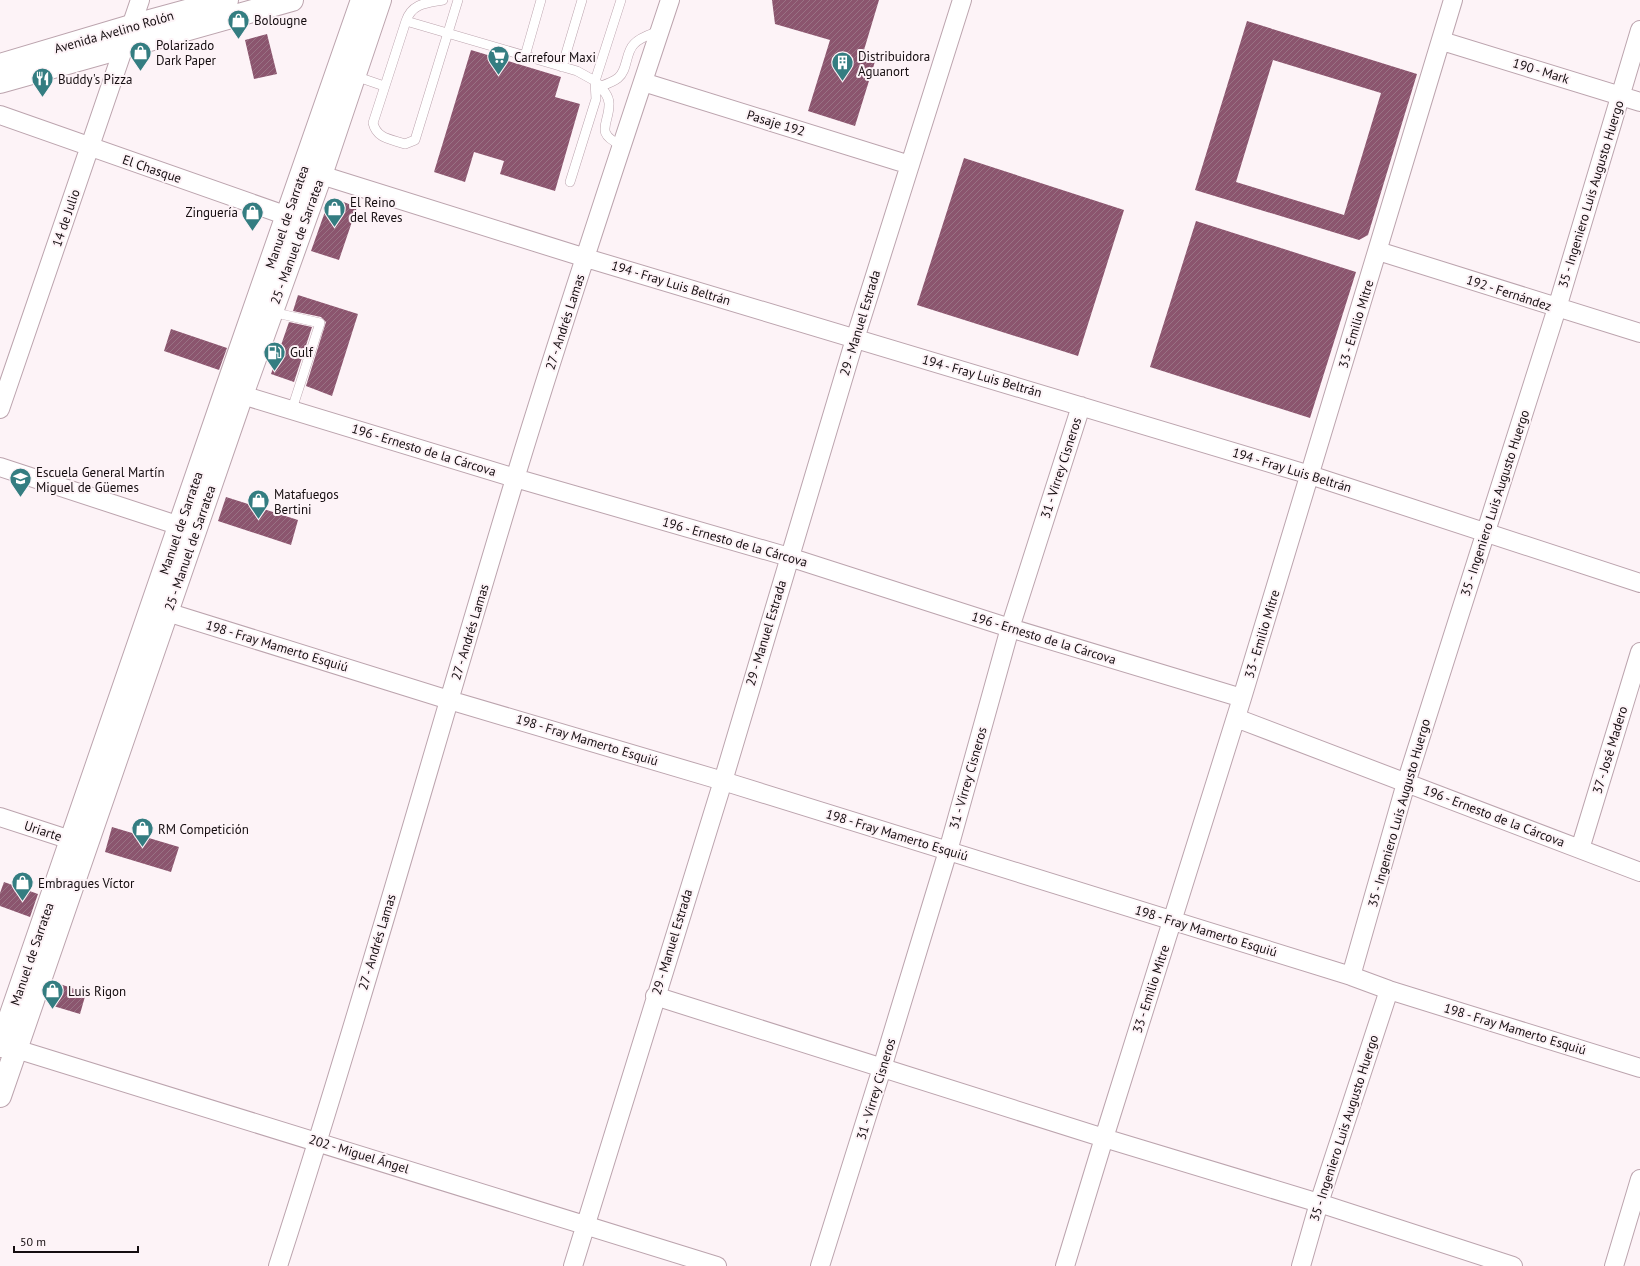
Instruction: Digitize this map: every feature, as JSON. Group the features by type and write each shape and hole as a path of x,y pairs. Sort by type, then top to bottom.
{"main road":[{"name":"Avenida Avelino Rolón","path":"0,65 131,26 227,0"},
{"name":"Avenida Avelino Rolón","path":"0,82 292,0"},
{"name":"Manuel de Sarratea","path":"6,1046 79,843 160,610 180,526 234,392 296,219 362,0"},
{"name":"25 - Manuel de Sarratea","path":"160,610 234,392 272,312 296,219 321,175 380,0"},
{"path":"0,1096 6,1046"}],"street":[{"name":"14 de Julio","path":"0,409 140,0"},
{"name":"27 - Andrés Lamas","path":"278,1266 318,1141 515,478 621,144 670,0"},
{"name":"29 - Manuel Estrada","path":"573,1266 655,996 723,781 855,339 962,0"},
{"name":"33 - Emilio Mitre","path":"1065,1266 1236,718 1454,0"},
{"name":"35 - Ingeniero Luis Augusto Huergo","path":"1351,976 1406,783 1557,308 1640,30"},
{"name":"190 - Mark","path":"1442,41 1640,102"},
{"name":"Pasaje 192","path":"643,82 910,165"},
{"name":"El Chasque","path":"0,115 90,148 296,219"},
{"name":"194 - Fray Luis Beltrán","path":"321,175 586,258 1310,475 1640,583"},
{"name":"192 - Fernández","path":"1378,251 1640,333"},
{"name":"196 - Ernesto de la Cárcova","path":"234,392 515,478 789,557 1010,628 1242,698"},
{"name":"31 - Virrey Cisneros","path":"820,1266 948,850 1010,628 1081,406"},
{"path":"0,467 180,526"},
{"name":"198 - Fray Mamerto Esquiú","path":"160,610 449,700 723,781 948,850 1640,1068"},
{"name":"37 - José Madero","path":"1580,849 1640,652"},
{"name":"196 - Ernesto de la Cárcova","path":"1236,718 1640,872"},
{"name":"Uriarte","path":"0,817 79,843"},
{"name":"35 - Ingeniero Luis Augusto Huergo","path":"1301,1266 1319,1203 1389,990"},
{"path":"655,996 1104,1138 1319,1203 1513,1266"},
{"name":"202 - Miguel Ángel","path":"6,1046 318,1141 716,1266"},
{"path":"1614,1266 1640,1179"}],"lane":[{"path":"443,0 416,7 409,13 373,123 379,135 405,144 411,143 415,140 458,0"},
{"path":"525,56 541,0"},
{"path":"562,67 582,0"},
{"path":"570,182 596,99 598,84 621,0"},
{"path":"406,21 577,71 598,84 608,99 610,106 604,123 605,131 613,141 621,144"},
{"path":"598,84 619,77 623,71 634,43 641,38 660,31"},
{"path":"355,76 384,86"},
{"path":"272,312 320,323 292,409"}],"building":[{"name":"Distribuidora Aguanort","path":"772,0 879,0 864,50 877,55 855,126 808,111 830,40 775,24"},
{"path":"1247,21 1417,74 1368,235 1359,240 1195,190","holes":["1273,60 1381,93 1344,215 1236,182"]},
{"path":"267,34 277,74 254,79 245,40"},
{"path":"471,50 561,77 555,97 580,104 555,191 500,174 504,161 474,152 465,182 434,172"},
{"path":"964,158 1124,210 1078,356 917,305"},
{"name":"El Reino del Reves","path":"338,200 357,207 339,260 311,251 327,206"},
{"path":"1196,221 1356,272 1310,418 1150,367"},
{"path":"298,295 358,314 332,396 306,386 326,322 321,317 293,311"},
{"path":"289,322 312,327 294,382 271,374"},
{"path":"171,329 227,348 219,370 164,351"},
{"name":"Matafuegos Bertini","path":"226,497 298,520 291,545 218,521"},
{"name":"RM Competición","path":"112,827 179,847 171,872 105,852"},
{"path":"4,882 38,894 30,917 0,906 0,893"},
{"path":"57,983 86,993 80,1014 50,1005"}],"place":[{"name":"Bolougne","path":"239,40"},
{"name":"Polarizado Dark Paper","path":"141,72"},
{"name":"Carrefour Maxi","path":"498,76"},
{"name":"Distribuidora Aguanort","path":"842,82"},
{"name":"Buddy's Pizza","path":"43,98"},
{"name":"El Reino del Reves","path":"334,228"},
{"name":"Zinguería","path":"253,232"},
{"name":"Gulf","path":"274,372"},
{"name":"Escuela General Martín Miguel de Güemes","path":"20,498"},
{"name":"Matafuegos Bertini","path":"258,520"},
{"name":"RM Competición","path":"142,848"},
{"name":"Embragues Víctor","path":"22,902"},
{"name":"Luis Rigon","path":"53,1010"}]}
